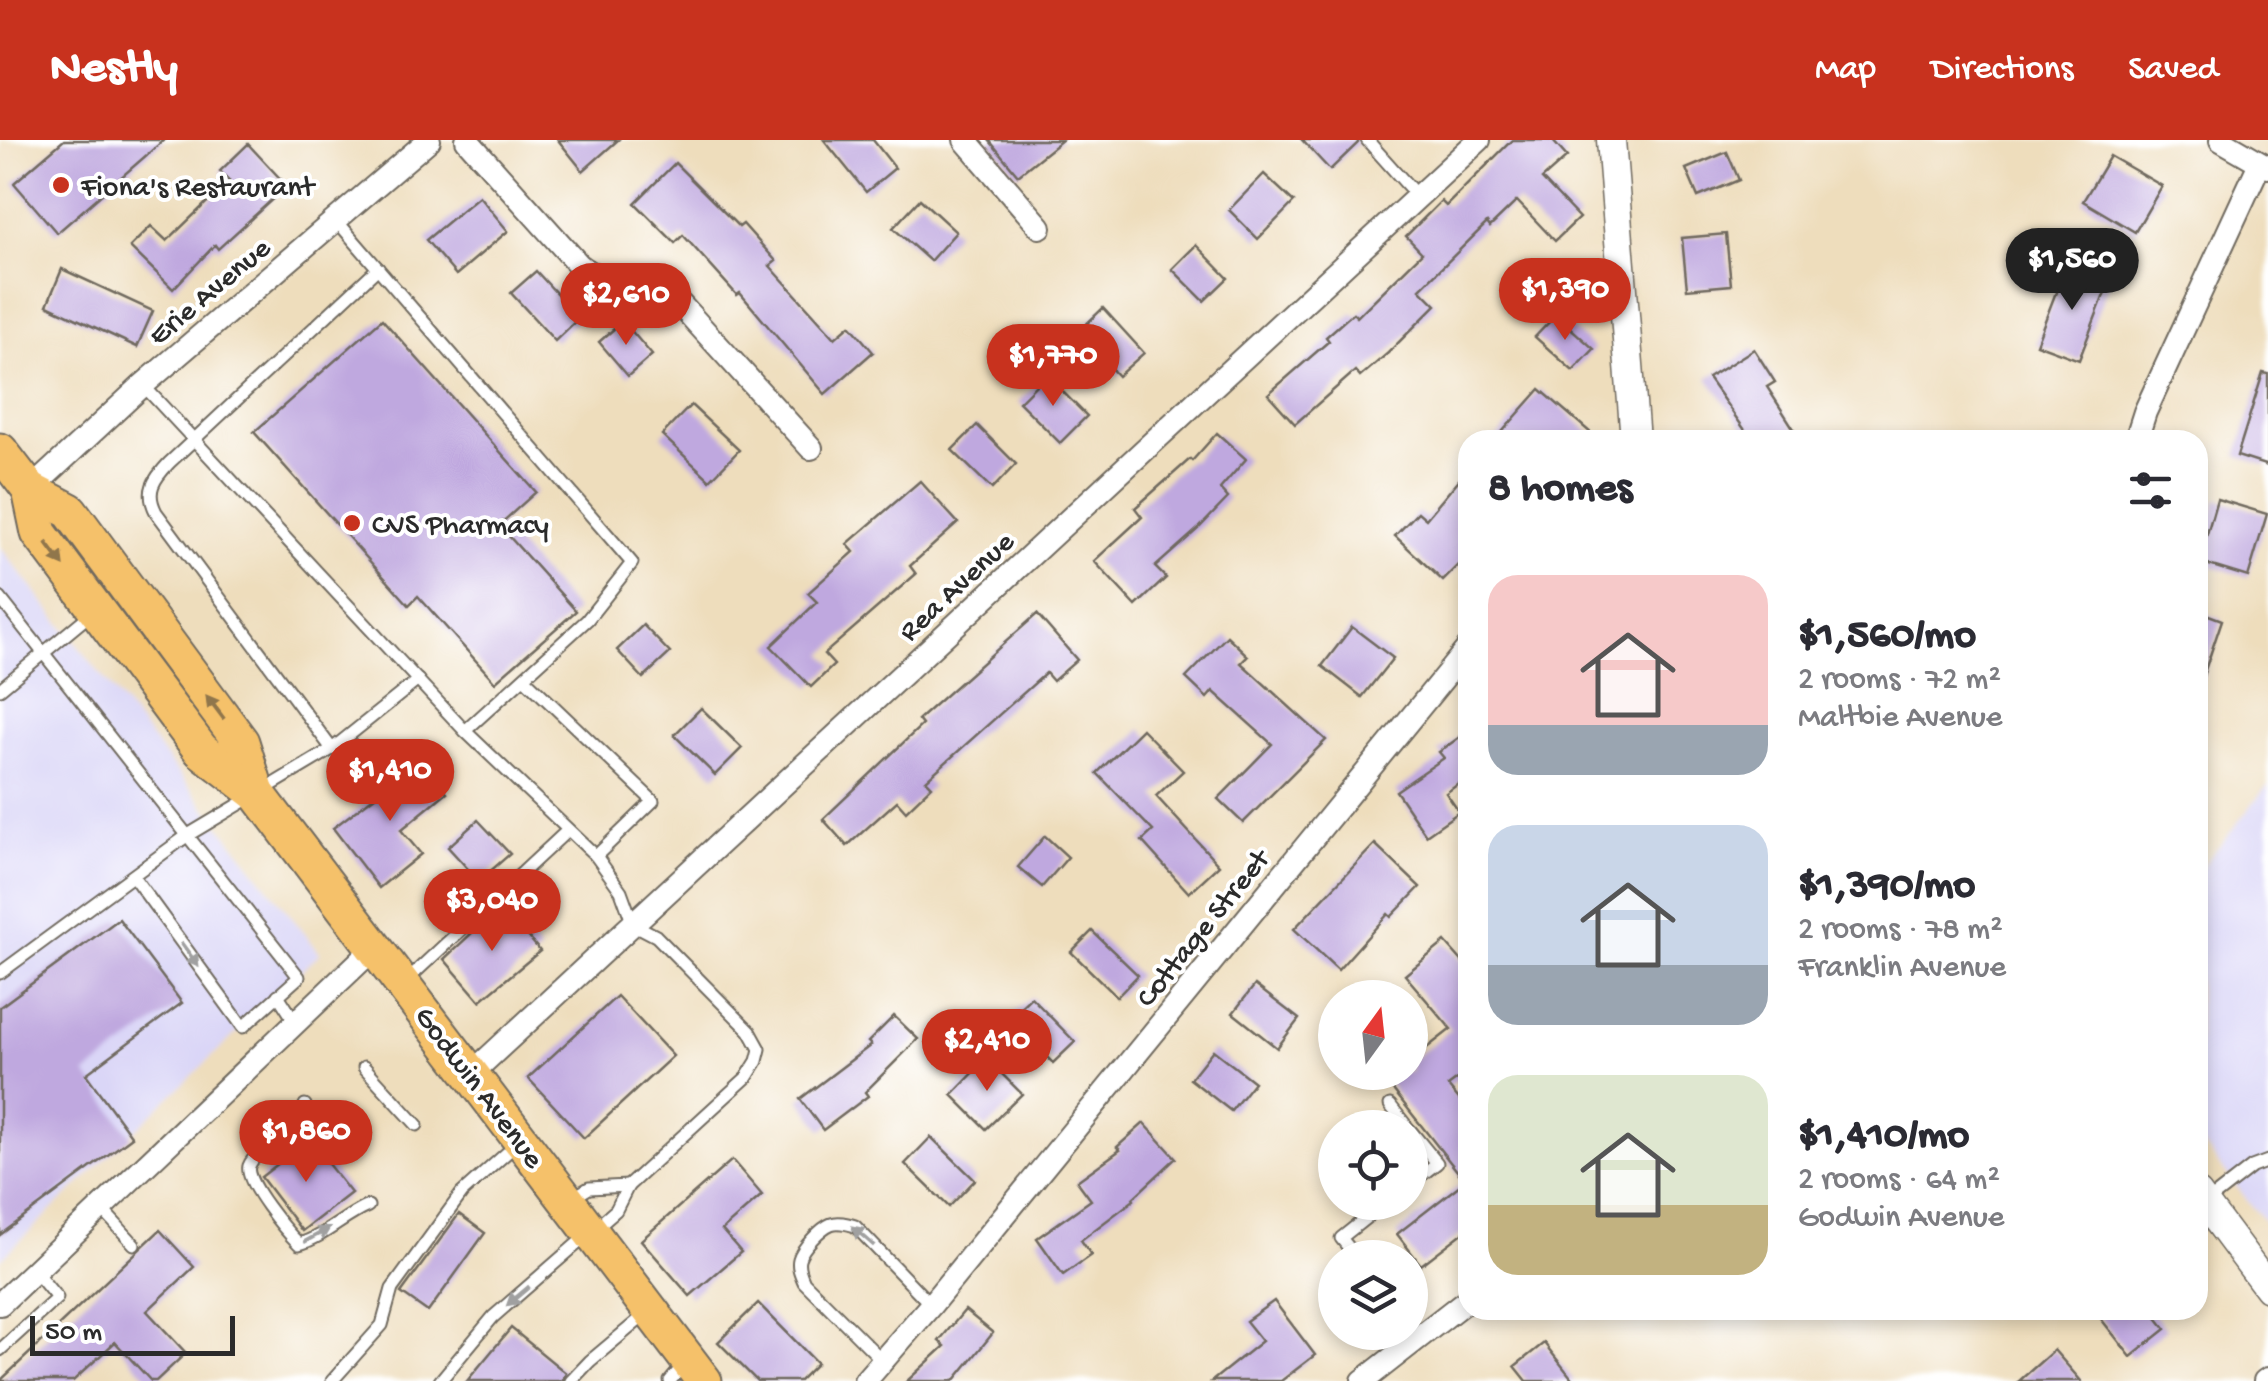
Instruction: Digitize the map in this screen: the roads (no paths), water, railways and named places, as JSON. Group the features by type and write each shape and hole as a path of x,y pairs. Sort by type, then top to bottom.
{"main road":[{"name":"Godwin Avenue","path":"2,457 30,490 70,511 242,742 258,793"},
{"name":"Godwin Avenue","path":"30,490 39,533 200,750 258,793 651,1310 687,1374"}],"street":[{"name":"Erie Avenue","path":"30,490 143,385 429,140"},
{"path":"467,140 593,276 612,284 662,292 680,304 810,448"},
{"path":"964,140 1040,227"},
{"name":"Rea Avenue","path":"472,1074 1479,140"},
{"path":"1610,140 1634,430"},
{"path":"2139,430 2264,165 2221,140"},
{"name":"Cottage Street","path":"865,1381 1458,660"},
{"path":"0,1304 375,948"},
{"path":"2208,1207 2268,1288"},
{"path":"1428,1323 1458,1305"},
{"path":"1364,1381 1396,1350"}],"lane":[{"path":"1367,140 1418,197"},
{"path":"337,220 632,563 588,620 466,731"},
{"path":"332,748 152,504 151,486 155,477 378,268"},
{"path":"143,385 466,731 596,856 621,891 633,924 656,936 750,1031 760,1049 758,1061 747,1077 628,1186 616,1210 592,1233 493,1317 440,1381"},
{"path":"0,598 298,977 243,1027 133,876"},
{"path":"0,689 96,609"},
{"path":"525,679 652,800 596,856"},
{"path":"0,973 188,835 332,748 418,680"},
{"path":"403,983 568,830"},
{"path":"278,995 296,1024"},
{"path":"364,1067 417,1125"},
{"path":"305,1105 296,1132 255,1158 248,1167 249,1178 299,1244 313,1240 349,1214 368,1206"},
{"path":"1390,1105 1394,1110"},
{"path":"332,1381 382,1325 392,1289 462,1193 522,1140"},
{"path":"1428,1152 1437,1163 1428,1170"},
{"path":"2208,1194 2268,1161"},
{"path":"568,1201 589,1188 628,1186"},
{"path":"101,1208 134,1244"},
{"path":"1343,1240 1364,1220"},
{"path":"882,1360 804,1282 798,1268 805,1248 830,1224 855,1226 931,1305"},
{"path":"0,1350 57,1298 35,1271"},
{"path":"571,1381 651,1310"}],"place":[{"name":"Fiona's Restaurant","path":"61,185"},
{"name":"CVS Pharmacy","path":"352,523"}]}
